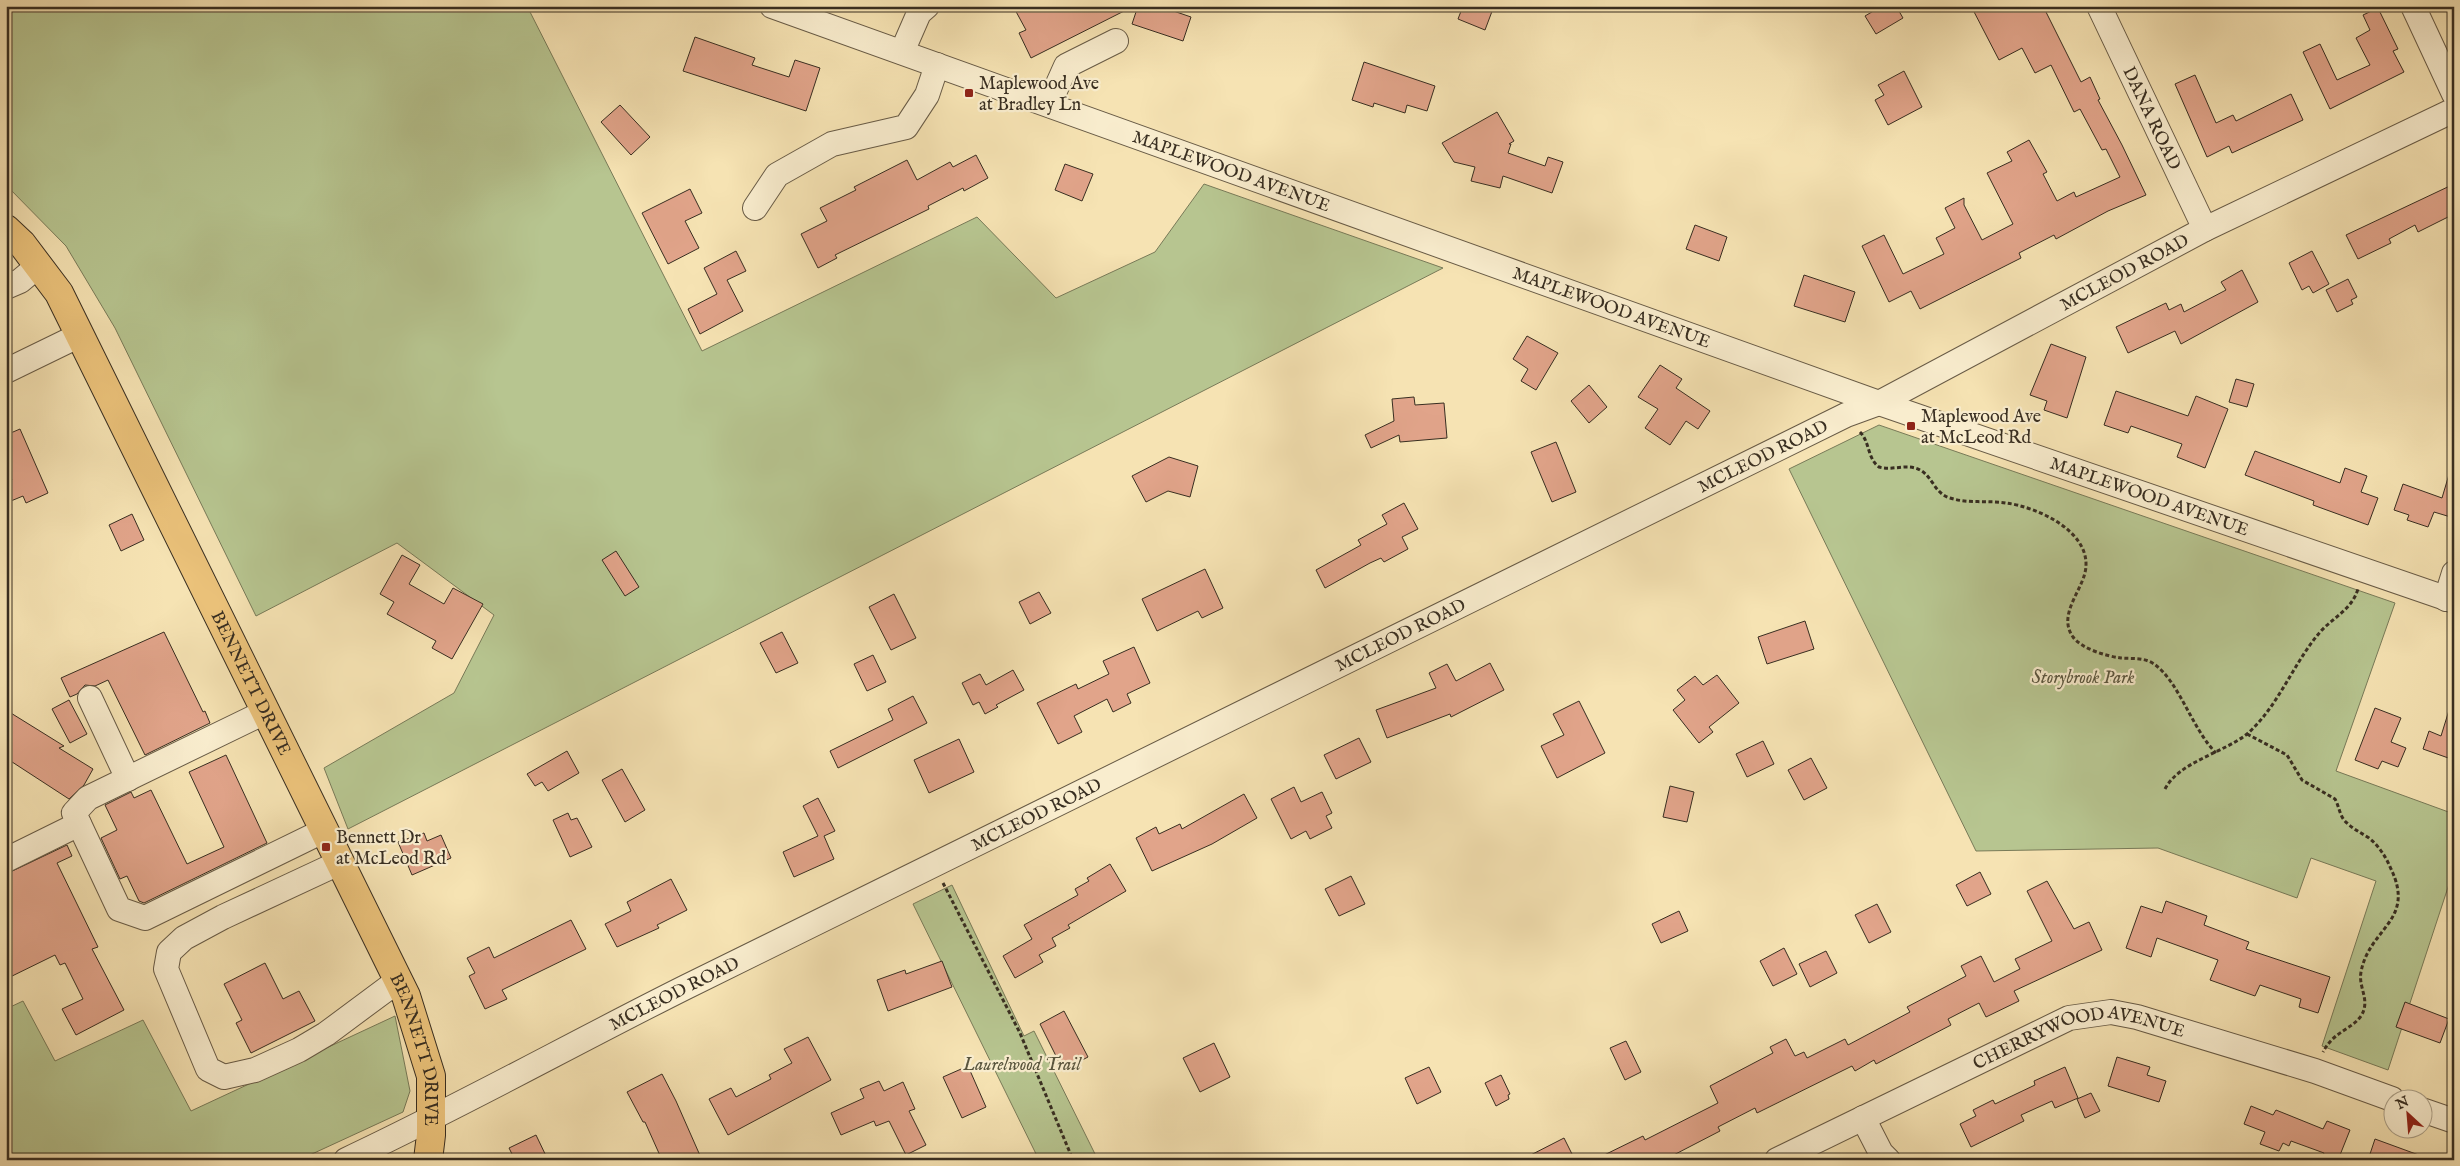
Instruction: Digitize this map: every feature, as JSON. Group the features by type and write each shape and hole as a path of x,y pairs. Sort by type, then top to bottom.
{"main road":[{"name":"BENNETT DRIVE","path":"6,229 59,293 400,982 431,1076 428,1160"}],"street":[{"name":"MAPLEWOOD AVENUE","path":"772,6 1878,403 2365,569 2450,600"},
{"path":"902,52 919,13 927,6"},
{"name":"DANA ROAD","path":"2099,6 2205,229"},
{"path":"2413,6 2454,94"},
{"path":"1049,104 1066,66 1116,41"},
{"path":"754,208 777,175 832,144 906,127 928,95 938,65"},
{"name":"MCLEOD ROAD","path":"346,1160 430,1120 572,1044 941,861 1846,415 1878,403 2205,229 2454,110"},
{"path":"6,287 20,281 38,266"},
{"path":"6,371 80,334"},
{"path":"2450,600 2454,573"},
{"path":"90,698 128,779"},
{"path":"267,711 88,798 74,814 119,910 145,918 325,830"},
{"path":"6,860 79,824"},
{"path":"341,862 223,917 184,938 169,952 166,969 208,1069 224,1077 255,1070 299,1050 326,1034 388,988 400,982"},
{"name":"CHERRYWOOD AVENUE","path":"1777,1160 2069,1018 2111,1012 2137,1017 2315,1071 2382,1095"},
{"path":"2432,1113 2454,1121"},
{"path":"1863,1118 1881,1153 1888,1160"}],"path":[{"path":"1846,415 1865,437 1872,458 1880,468 1918,469 1926,475 1936,490 1950,498 2015,505 2052,520 2074,535 2083,546 2086,566 2084,576 2071,606 2069,628 2072,636 2082,645 2110,656 2142,659 2156,666 2182,700 2202,737 2216,753"},
{"path":"2165,789 2177,774 2247,734 2270,708 2292,671 2317,636 2350,604 2365,569"},
{"path":"2247,734 2287,755 2302,780 2335,799 2345,821 2369,839 2386,858 2399,892 2398,907 2363,963 2361,985 2366,998 2362,1013 2356,1021 2332,1039 2315,1071"},
{"path":"941,861 940,878 1020,1033 1073,1160"}],"green space":[{"path":"6,6 527,6 702,351 977,217 1056,298 1155,252 1204,184 1443,268 348,829 324,768 454,693 494,615 397,543 256,616 115,328 66,246 6,185"},
{"name":"Storybrook Park","path":"1879,425 2395,603 2336,771 2454,814 2454,869 2388,1070 2322,1046 2376,881 2311,858 2297,898 2158,848 1976,851 1789,469"},
{"name":"Laurelwood Trail","path":"952,885 1024,1036 1034,1031 1098,1160 1039,1160 913,904"},
{"path":"23,1001 55,1061 143,1020 191,1111 395,1016 410,1091 403,1112 299,1160 6,1160 6,1009"}],"building":[{"path":"1013,6 1134,6 1031,58 1019,33 1026,30"},
{"path":"1138,6 1159,6 1191,17 1183,41 1132,24"},
{"path":"1463,6 1494,6 1485,30 1458,19"},
{"path":"1882,6 1896,6 1903,18 1876,34 1865,16"},
{"path":"1971,6 2043,6 2081,82 2090,77 2100,99 2098,100 2146,195 2108,211 2056,239 2054,235 2019,253 2021,258 1920,309 1911,291 1889,302 1862,246 1884,235 1903,274 1944,254 1936,238 1955,228 1945,208 1964,198 1964,205 1982,240 2013,224 1987,173 2012,161 2007,152 2029,140 2047,172 2043,174 2057,201 2074,192 2076,197 2120,177 2106,149 2102,150 2080,109 2074,112 2051,65 2035,73 2022,48 1999,60"},
{"path":"2378,8 2398,49 2393,51 2404,72 2330,109 2303,52 2320,44 2337,80 2370,65 2356,38 2370,30 2363,15"},
{"path":"695,37 755,58 752,65 789,77 795,60 820,68 806,111 683,71"},
{"path":"1364,62 1435,86 1427,111 1407,105 1405,113 1374,103 1373,107 1352,100"},
{"path":"1904,71 1922,107 1888,125 1875,100 1884,95 1878,85"},
{"path":"2195,75 2216,123 2233,115 2236,121 2291,94 2303,120 2232,153 2229,146 2207,157 2175,84"},
{"path":"620,105 650,137 631,155 601,122"},
{"path":"1497,112 1514,141 1509,144 1511,144 1508,153 1545,166 1548,157 1563,162 1552,193 1503,176 1500,188 1471,181 1475,167 1454,162 1442,143"},
{"path":"976,155 988,178 964,191 963,188 928,206 929,209 835,255 837,258 818,268 801,234 827,221 820,208 856,190 854,187 907,160 917,180 950,162 953,167"},
{"path":"1065,164 1093,174 1082,201 1055,190"},
{"path":"2454,184 2454,214 2418,232 2415,225 2389,239 2391,243 2358,259 2346,235"},
{"path":"690,189 702,213 685,221 699,248 668,264 642,213"},
{"path":"1695,225 1727,237 1719,261 1686,249"},
{"path":"736,251 746,271 727,280 743,311 700,334 688,309 717,294 704,268"},
{"path":"2312,251 2329,284 2313,293 2309,286 2302,290 2289,263"},
{"path":"2242,270 2258,302 2181,344 2175,331 2128,353 2116,327 2166,303 2169,310 2181,304 2184,312 2226,290 2221,282"},
{"path":"1804,275 1855,292 1845,322 1794,306"},
{"path":"2348,279 2357,297 2351,300 2353,304 2337,312 2326,290"},
{"path":"1527,336 1558,353 1536,390 1521,381 1528,369 1513,359"},
{"path":"2051,344 2086,357 2067,418 2044,410 2047,401 2030,395"},
{"path":"1660,365 1682,379 1676,388 1710,411 1698,429 1686,421 1670,445 1645,428 1658,409 1638,397"},
{"path":"2236,379 2254,384 2247,407 2229,402"},
{"path":"1589,385 1607,407 1589,423 1571,401"},
{"path":"2116,391 2188,416 2196,396 2228,409 2205,468 2177,457 2182,444 2131,426 2128,433 2104,425"},
{"path":"1414,397 1415,405 1444,403 1447,438 1400,442 1399,435 1371,448 1365,435 1394,421 1392,399"},
{"path":"20,429 48,493 26,503 23,496 6,503 6,483 12,480 6,467 6,435"},
{"path":"1556,442 1576,492 1552,502 1531,452"},
{"path":"2255,451 2340,483 2345,468 2367,476 2361,492 2378,498 2368,525 2313,505 2314,501 2245,475"},
{"path":"1169,457 1198,466 1190,497 1168,491 1146,502 1132,476"},
{"path":"2450,471 2454,472 2454,518 2434,512 2428,527 2407,520 2409,515 2394,510 2403,484 2442,498"},
{"path":"1404,503 1418,529 1402,537 1408,549 1384,562 1381,558 1370,563 1325,588 1316,570 1361,545 1358,540 1387,524 1382,515"},
{"path":"132,514 144,540 121,551 109,525"},
{"path":"616,551 639,587 625,596 602,560"},
{"path":"402,555 420,565 409,584 444,604 453,588 483,604 452,659 432,648 436,641 387,614 394,602 380,594"},
{"path":"1205,569 1223,608 1202,618 1198,611 1157,631 1142,599"},
{"path":"1039,592 1051,613 1030,624 1019,602"},
{"path":"894,594 916,638 891,650 869,607"},
{"path":"1805,621 1814,649 1767,664 1758,637"},
{"path":"164,632 210,723 145,755 108,680 95,686 85,685 77,694 70,697 61,678"},
{"path":"782,632 798,663 776,673 760,643"},
{"path":"1134,647 1150,683 1127,694 1131,703 1113,712 1107,699 1074,716 1082,732 1058,744 1037,703 1076,684 1078,689 1109,674 1103,661"},
{"path":"873,655 886,682 867,691 854,664"},
{"path":"1490,663 1504,690 1451,717 1450,714 1387,738 1376,710 1436,688 1429,673 1447,664 1456,681"},
{"path":"1013,670 1024,690 996,705 998,707 985,714 979,702 973,705 962,683 980,674 986,685"},
{"path":"1717,675 1739,703 1709,727 1713,732 1699,743 1673,710 1685,700 1677,690 1695,676 1703,685"},
{"path":"913,696 927,723 838,768 830,751 893,720 888,709"},
{"path":"69,700 87,734 70,743 52,709"},
{"path":"1579,701 1605,753 1557,778 1541,746 1564,735 1553,714"},
{"path":"2450,707 2454,707 2454,760 2423,749 2429,731 2441,736"},
{"path":"2375,708 2401,718 2391,742 2406,748 2398,767 2382,761 2378,769 2355,760"},
{"path":"6,710 64,746 59,748 93,769 84,785 69,799 6,758"},
{"path":"1359,738 1371,762 1336,779 1324,755"},
{"path":"959,739 974,772 929,793 914,760"},
{"path":"1763,741 1774,764 1747,777 1736,754"},
{"path":"567,751 579,773 548,791 542,782 535,786 527,774"},
{"path":"226,755 267,843 144,903 139,901 127,876 120,879 101,838 117,830 105,805 131,792 134,798 151,790 187,864 224,847 189,772"},
{"path":"1811,758 1827,788 1804,800 1788,770"},
{"path":"622,769 645,810 625,822 602,780"},
{"path":"1670,786 1694,792 1687,822 1663,817"},
{"path":"1294,787 1301,802 1322,792 1332,813 1326,816 1332,828 1310,839 1306,831 1291,839 1271,799"},
{"path":"1244,794 1257,818 1212,844 1152,871 1136,838 1156,827 1159,834 1180,824 1182,829"},
{"path":"818,798 835,831 824,836 834,859 794,877 783,852 818,836 803,806"},
{"path":"568,813 571,820 577,818 592,847 570,857 553,820"},
{"path":"424,833 427,841 441,835 451,858 412,875 398,842"},
{"path":"67,845 72,856 57,863 98,947 92,949 124,1010 76,1035 62,1009 83,999 65,963 60,965 55,955 6,979 6,874"},
{"path":"1110,864 1126,891 1068,925 1070,928 1052,938 1056,946 1039,955 1043,962 1015,978 1003,956 1032,939 1024,925 1078,895 1075,889 1089,881 1087,878"},
{"path":"1980,872 1991,894 1967,906 1956,885"},
{"path":"1351,876 1365,904 1339,916 1325,889"},
{"path":"671,879 687,910 657,925 659,928 617,947 605,924 631,911 627,902"},
{"path":"2047,881 2074,929 2089,922 2102,950 2014,991 2019,1001 1986,1017 1979,1003 1948,1019 1951,1025 1876,1064 1874,1060 1855,1071 1852,1066 1757,1113 1755,1108 1718,1127 1720,1131 1664,1160 1594,1160 1643,1136 1645,1140 1718,1103 1710,1086 1773,1053 1770,1047 1786,1039 1795,1056 1804,1052 1807,1058 1845,1039 1848,1045 1910,1012 1907,1007 1966,976 1961,966 1981,956 1994,982 2020,969 2015,959 2052,941 2027,891"},
{"path":"2166,901 2207,916 2204,925 2249,942 2246,949 2330,977 2318,1013 2299,1007 2301,999 2260,985 2255,996 2210,980 2218,960 2157,938 2151,957 2126,948 2141,906 2162,913"},
{"path":"1877,904 1891,932 1869,943 1855,915"},
{"path":"1679,911 1688,931 1661,943 1652,924"},
{"path":"571,920 586,949 502,990 507,999 485,1009 469,976 475,973 467,958 489,947 494,958"},
{"path":"1784,948 1797,974 1773,986 1760,961"},
{"path":"1826,951 1837,973 1810,987 1799,964"},
{"path":"942,961 952,987 888,1011 877,980 905,970 906,974"},
{"path":"265,963 283,999 299,991 315,1021 251,1053 236,1023 242,1020 224,984"},
{"path":"2405,1002 2449,1019 2440,1043 2396,1027"},
{"path":"1064,1011 1088,1057 1063,1070 1040,1024"},
{"path":"808,1037 831,1080 728,1135 709,1099 731,1088 736,1097 771,1079 769,1075 792,1063 784,1049"},
{"path":"1626,1041 1641,1072 1625,1080 1610,1048"},
{"path":"1214,1043 1230,1077 1200,1092 1183,1058"},
{"path":"2117,1057 2150,1067 2147,1075 2166,1081 2159,1102 2108,1086"},
{"path":"968,1066 986,1107 962,1118 943,1077"},
{"path":"1429,1067 1441,1092 1417,1104 1405,1078"},
{"path":"2065,1067 2078,1098 2055,1108 2052,1101 2021,1115 2024,1121 1971,1147 1960,1124 1976,1116 1973,1110 1993,1100 1995,1104 2035,1085 2034,1081"},
{"path":"662,1074 702,1160 662,1160 645,1122 643,1122 627,1092"},
{"path":"1501,1075 1510,1094 1508,1095 1509,1099 1496,1106 1485,1083"},
{"path":"879,1081 884,1091 903,1082 915,1109 909,1111 926,1145 906,1155 889,1121 876,1126 874,1121 841,1135 831,1113 864,1098 860,1089"},
{"path":"2091,1093 2100,1111 2085,1118 2077,1099"},
{"path":"2251,1106 2273,1115 2276,1110 2323,1129 2327,1121 2350,1130 2338,1160 2321,1160 2324,1153 2291,1141 2289,1146 2283,1143 2279,1151 2260,1144 2265,1132 2244,1124"},
{"path":"536,1135 548,1160 515,1160 509,1148"},
{"path":"1564,1138 1575,1160 1521,1160"},
{"path":"2375,1139 2427,1158 2427,1160 2368,1160"}],"place":[{"name":"Maplewood Ave at Bradley Ln","path":"969,93"},
{"name":"Maplewood Ave at McLeod Rd","path":"1911,426"},
{"name":"Bennett Dr at McLeod Rd","path":"326,847"}]}
